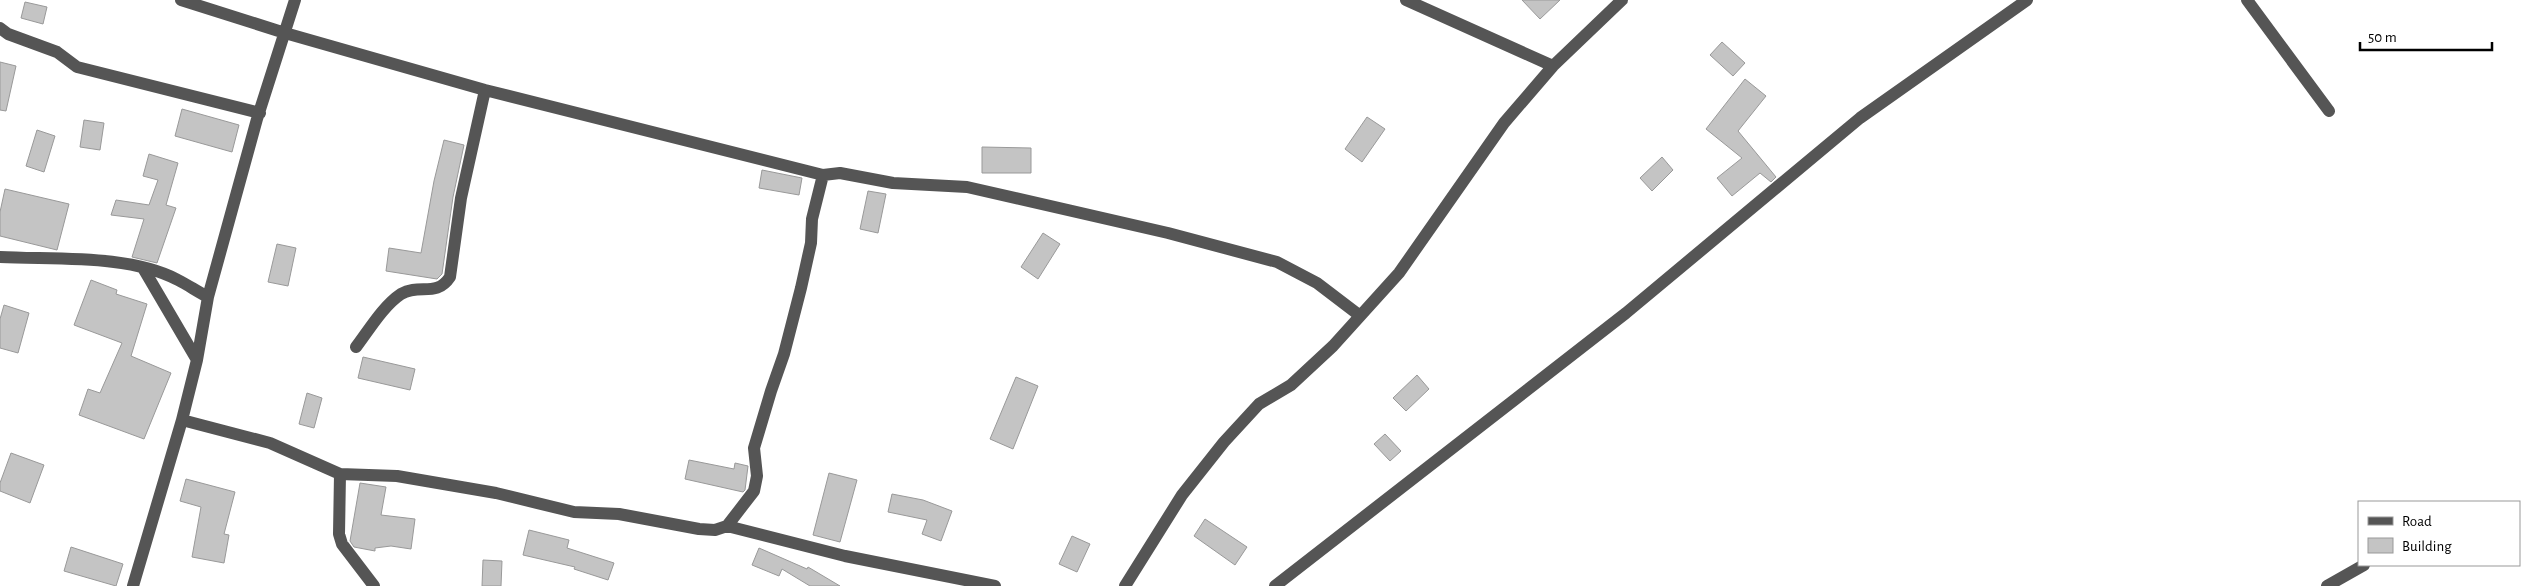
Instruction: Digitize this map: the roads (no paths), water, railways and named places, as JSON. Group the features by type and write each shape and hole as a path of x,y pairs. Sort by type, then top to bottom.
{"street":[{"path":"180,0 285,33 485,90 823,175 840,174 893,183 967,187 1168,233 1277,262 1317,283 1359,315"},
{"path":"133,586 182,420 197,360 208,297 260,113 295,0"},
{"path":"1406,0 1553,66"},
{"path":"1125,586 1182,495 1224,442 1259,404 1291,385 1333,346 1359,315 1399,273 1504,123 1553,66 1622,0"},
{"path":"1275,586 1626,313 1860,118 2027,0"},
{"path":"2247,0 2329,110"},
{"path":"0,28 8,34 57,52 77,67 260,113"},
{"path":"356,348 386,309 401,294 412,290 438,289 450,277 462,198 485,90"},
{"path":"727,526 754,491 757,476 754,448 784,354 802,288 811,243 812,219 823,175"},
{"path":"0,257 106,262 143,268 177,279 208,297"},
{"path":"143,268 197,360"},
{"path":"182,420 270,443 340,474 397,476 496,493 574,512 619,514 699,529 715,530 727,526 845,556 995,586"},
{"path":"340,474 339,534 342,544 374,586"},
{"path":"2327,586 2362,566"}]}
